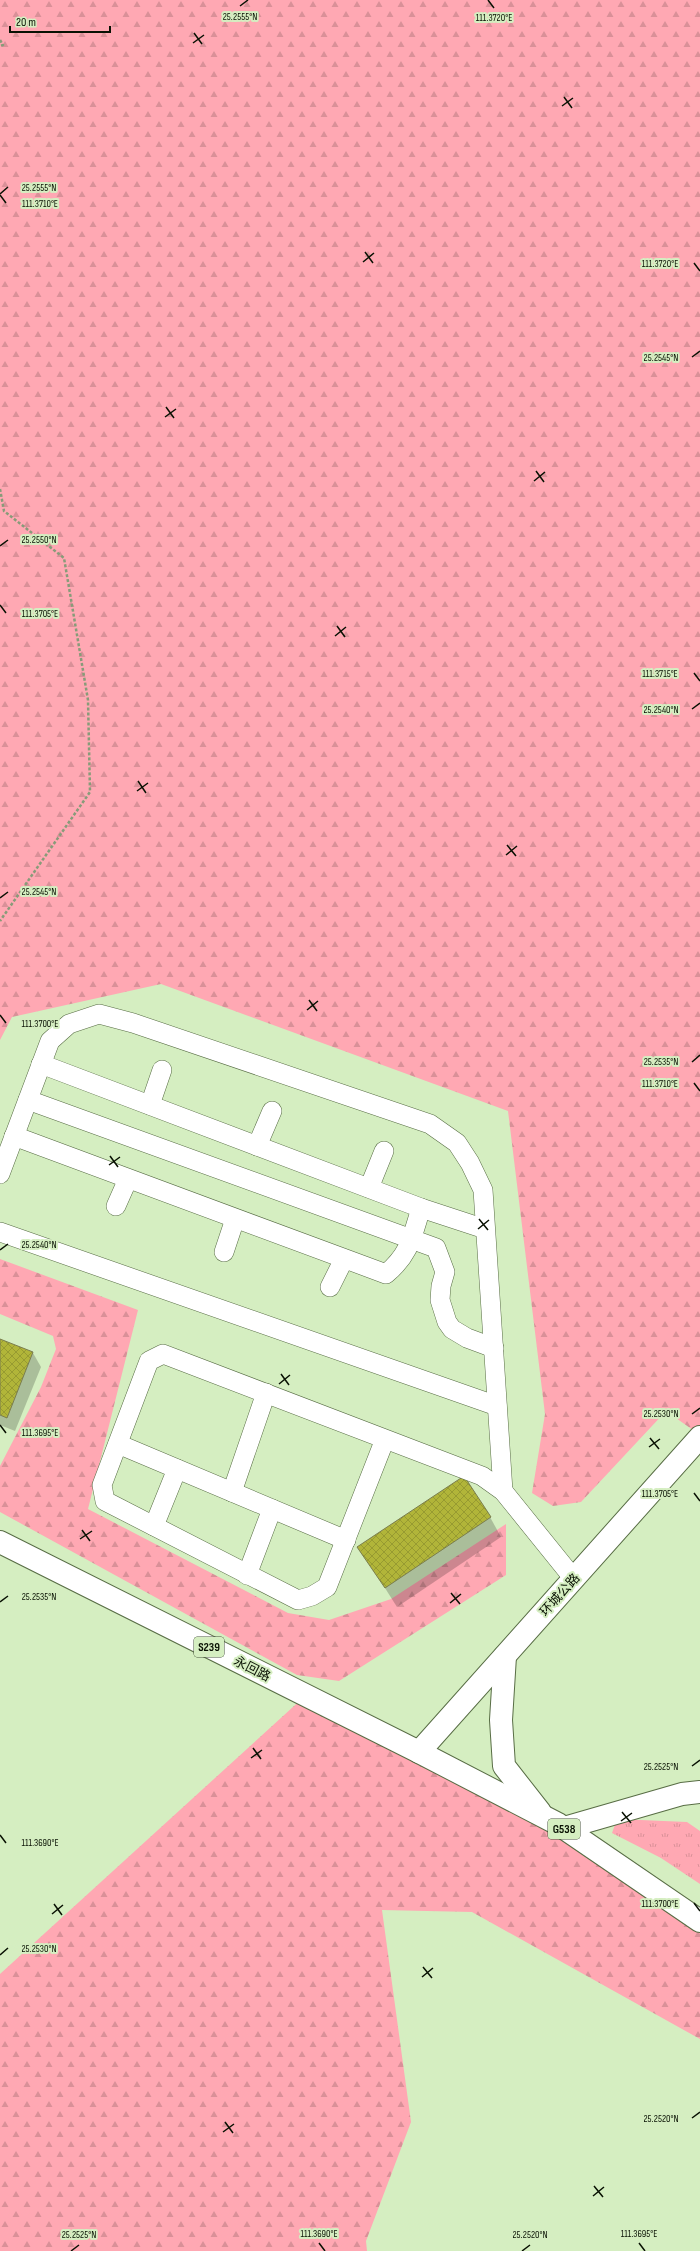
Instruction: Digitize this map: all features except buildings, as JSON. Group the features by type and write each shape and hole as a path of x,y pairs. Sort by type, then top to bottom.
{"main road":[{"name":"环城公路","path":"419,1752 700,1437"},
{"name":"永回路","path":"0,1542 419,1752"},
{"path":"505,1656 501,1720 504,1766 544,1817"},
{"name":"G538","path":"419,1752 564,1828 700,1921"},
{"path":"564,1828 682,1794 700,1792"}],"lane":[{"path":"0,1174 50,1041 69,1024 99,1014 133,1023 430,1124 457,1143 470,1163 483,1190 503,1491"},
{"path":"41,1064 421,1208 485,1229"},
{"path":"150,1105 162,1070"},
{"path":"28,1100 436,1248 445,1272 441,1286 440,1300 447,1322 452,1329 467,1338 494,1348"},
{"path":"257,1146 272,1111"},
{"path":"14,1136 386,1274 400,1262 412,1239 421,1208"},
{"path":"369,1188 384,1151"},
{"path":"116,1206 128,1179"},
{"path":"224,1252 235,1219"},
{"path":"0,1232 497,1406"},
{"path":"330,1287 344,1259"},
{"path":"385,1438 327,1588 312,1596 298,1600 105,1501 102,1484 149,1361 162,1354 385,1438 482,1476 503,1491 574,1579"},
{"path":"232,1492 266,1393"},
{"path":"118,1444 346,1540"},
{"path":"154,1526 177,1469"},
{"path":"248,1575 272,1509"}],"path":[{"path":"0,40 3,45 0,46"},
{"path":"0,489 4,511 64,558 88,700 90,792 0,921"}],"green space":[{"path":"0,0 700,0 700,1435 666,1411 581,1502 553,1506 532,1493 545,1414 508,1111 161,984 12,1017 0,1040"},
{"path":"0,1259 138,1310 88,1509 288,1613 329,1620 391,1599 506,1524 506,1575 339,1681 297,1675 0,1512 0,1466 41,1387 56,1349 53,1336 0,1314"},
{"path":"305,1696 544,1817 700,1921 700,2039 472,1912 382,1910 411,2122 366,2241 367,2251 0,2251 0,1974"},
{"path":"617,1819 687,1822 700,1831 700,1884 661,1858 612,1833"}]}
